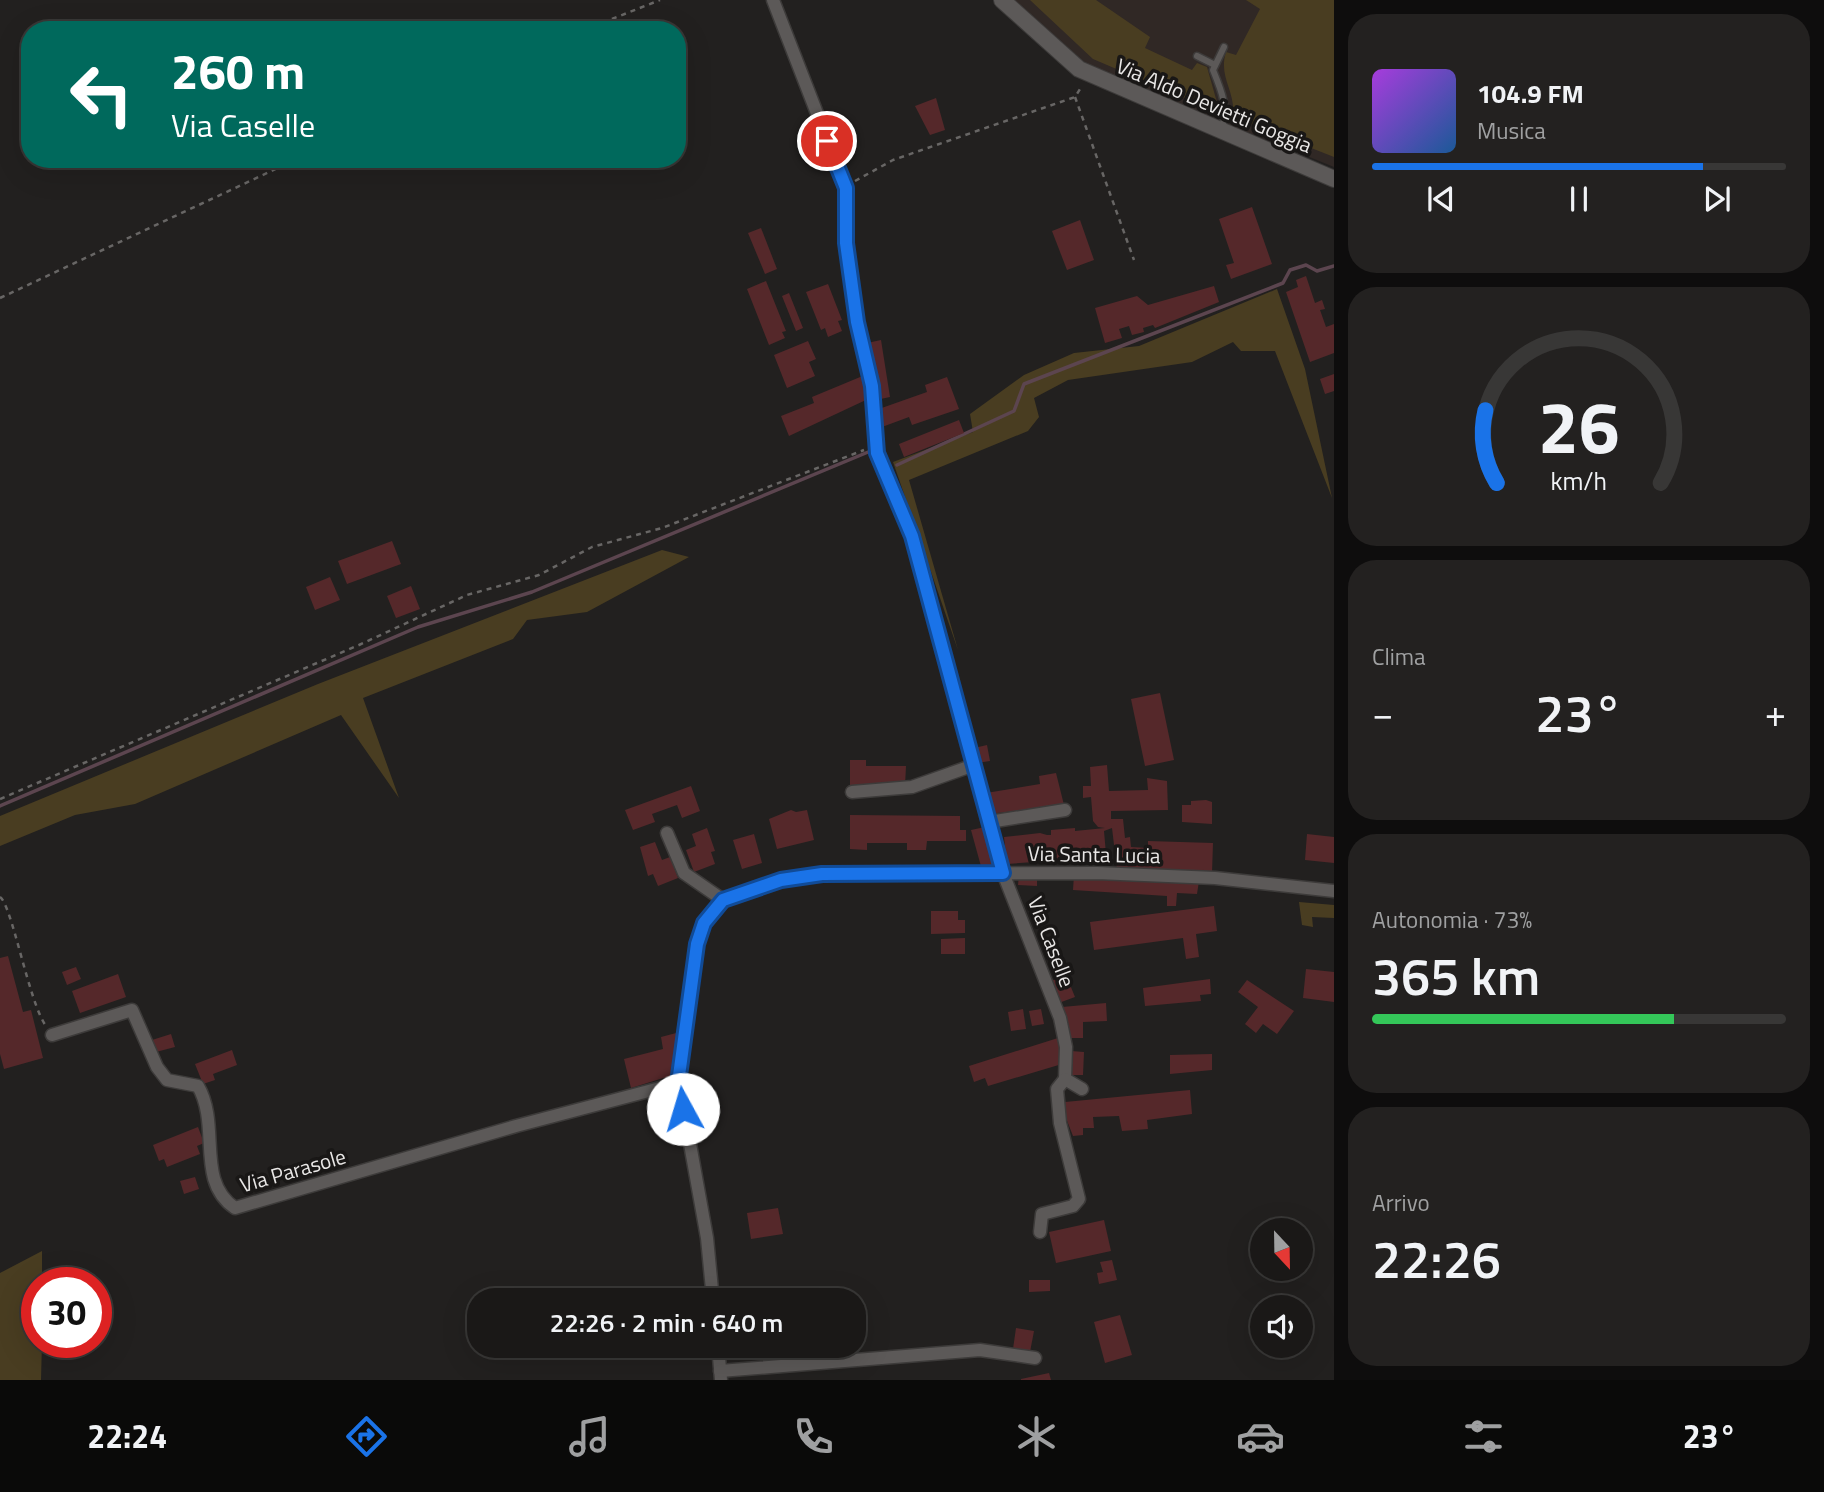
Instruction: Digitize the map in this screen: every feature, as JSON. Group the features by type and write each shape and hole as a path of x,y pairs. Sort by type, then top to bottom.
{"street":[{"path":"773,0 846,188"},
{"name":"Via Aldo Devietti Goggia","path":"1002,0 1084,72 1334,179"},
{"name":"Via Caselle","path":"846,188 846,243 857,322 872,386 877,449 912,536 1003,873 1060,1018 1066,1047 1065,1079 1056,1089 1060,1123 1079,1199 1073,1206 1042,1214 1040,1231"},
{"path":"852,792 912,787 974,765"},
{"path":"989,822 1065,810"},
{"path":"667,833 684,873 723,900 704,923 697,944 678,1083 707,1238 712,1288"},
{"name":"Via Santa Lucia","path":"723,900 781,880 822,874 1003,873 1215,878 1334,891"},
{"name":"Via Parasole","path":"51,1034 132,1010 157,1067 167,1080 198,1086 208,1102 211,1127 208,1152 215,1181 224,1201 235,1208 678,1083"},
{"path":"1065,1079 1082,1089"},
{"path":"720,1375 980,1350 1035,1358"}],"lane":[{"path":"1221,131 1226,113 1225,101 1213,70 1224,47"},
{"path":"1197,56 1215,65"}],"path":[{"path":"607,21 660,0"},
{"path":"1084,72 1075,97 1134,260"},
{"path":"846,188 869,170 893,160 1075,97"},
{"path":"0,298 278,168"},
{"path":"0,799 359,645 467,594 539,575 592,547 662,527 877,449"},
{"path":"0,897 4,899 9,913 41,1020 51,1034"}],"shaded area":[{"path":"1013,0 1334,0 1334,167 1114,78 1083,61"},
{"path":"1030,0 1096,0 1150,37 1145,48 1192,70 1197,63 1207,67 1218,106 1217,112 1093,59"},
{"path":"1246,0 1334,0 1334,157 1233,117 1224,61 1226,52 1236,55 1260,9"},
{"path":"1277,289 1305,369 1332,498 1275,351 1241,351 1233,342 1192,362 1068,380 1034,398 1039,417 1028,431 909,480 958,650 893,462 973,432 970,414 1024,375 1074,353 1139,346"},
{"path":"662,550 689,557 587,612 527,620 513,639 363,698 399,798 341,715 135,804 75,815 0,846 0,816 318,684"},
{"path":"1299,902 1334,905 1334,918 1312,917 1313,927 1302,925"},
{"path":"42,1251 42,1267 21,1267 21,1358 42,1358 41,1380 0,1380 0,1273"}],"building":[{"path":"936,98 945,130 930,135 915,106"},
{"path":"1252,207 1272,264 1231,279 1226,265 1234,263 1219,219"},
{"path":"1080,220 1094,260 1067,270 1052,231"},
{"path":"761,228 777,269 765,274 748,233"},
{"path":"1306,276 1315,303 1322,300 1325,309 1320,310 1326,327 1334,324 1334,353 1310,362 1286,292 1298,287 1296,280"},
{"path":"766,281 786,331 782,332 785,338 769,345 747,289"},
{"path":"828,284 842,320 838,321 842,331 828,337 825,328 821,330 806,292"},
{"path":"1214,286 1219,302 1155,328 1153,325 1143,328 1144,332 1132,335 1129,326 1119,329 1122,338 1105,343 1095,308 1137,296 1148,305"},
{"path":"789,293 803,328 796,331 782,296"},
{"path":"881,340 890,397 876,400 867,343"},
{"path":"808,341 816,359 809,362 815,376 787,388 774,355"},
{"path":"1334,374 1334,391 1325,394 1320,379"},
{"path":"865,375 868,399 789,436 781,416 814,403 812,397"},
{"path":"947,377 959,409 912,425 909,417 882,427 876,410 927,392 925,385"},
{"path":"959,420 964,433 904,457 899,444"},
{"path":"392,541 401,564 347,584 338,561"},
{"path":"330,577 340,600 315,610 306,587"},
{"path":"411,586 420,609 396,618 387,596"},
{"path":"1160,693 1174,760 1145,766 1131,699"},
{"path":"987,745 990,761 977,763 974,748"},
{"path":"850,760 866,760 866,766 906,766 905,786 850,788"},
{"path":"1107,765 1109,791 1148,790 1147,778 1167,781 1168,810 1111,811 1111,819 1123,819 1125,838 1130,837 1131,847 1148,848 1148,841 1213,843 1212,873 1117,870 1112,828 1104,831 1106,854 1007,864 1004,837 1040,833 1051,835 1051,830 1105,828 1098,827 1093,821 1091,797 1083,798 1083,786 1091,786 1090,767"},
{"path":"1056,773 1064,805 990,814 986,793 1040,784 1039,776"},
{"path":"691,786 700,811 682,818 677,805 652,814 655,822 633,830 625,810"},
{"path":"1206,800 1212,802 1212,824 1182,822 1182,805"},
{"path":"791,810 807,810 814,840 777,849 769,819"},
{"path":"850,815 960,816 960,830 966,830 966,841 927,841 926,850 907,850 907,843 867,843 867,850 850,849"},
{"path":"985,827 996,869 982,870 971,830"},
{"path":"707,828 715,851 711,852 715,864 694,872 686,850 696,846 692,834"},
{"path":"754,834 762,863 742,869 733,840"},
{"path":"1307,834 1334,837 1334,863 1305,860"},
{"path":"655,842 662,860 670,857 678,878 658,886 653,874 648,876 640,847"},
{"path":"1019,875 1037,876 1037,886 1018,885"},
{"path":"1074,875 1199,881 1197,894 1177,893 1176,906 1167,906 1167,896 1073,890"},
{"path":"1214,906 1217,931 1196,934 1199,957 1186,959 1183,938 1094,950 1090,922"},
{"path":"931,911 958,911 958,920 965,920 965,933 931,934"},
{"path":"965,938 965,954 941,954 941,939"},
{"path":"8,956 23,1012 31,1010 43,1058 4,1069 0,1054 0,958"},
{"path":"76,967 81,979 67,985 62,972"},
{"path":"1306,969 1334,972 1334,1002 1303,998"},
{"path":"118,974 126,997 80,1013 72,991"},
{"path":"1066,975 1075,997 1056,1004 1048,982"},
{"path":"1210,979 1211,994 1200,995 1201,1001 1145,1006 1143,988"},
{"path":"1247,980 1294,1011 1277,1034 1263,1024 1256,1033 1245,1024 1258,1007 1238,992"},
{"path":"1106,1003 1107,1021 1083,1022 1083,1038 1070,1038 1062,1007"},
{"path":"1023,1009 1026,1029 1011,1031 1008,1012"},
{"path":"1041,1009 1044,1024 1032,1026 1029,1011"},
{"path":"680,1032 673,1075 631,1088 624,1059 663,1049 661,1037"},
{"path":"171,1034 175,1047 156,1052 152,1040"},
{"path":"1058,1038 1064,1057 1062,1064 988,1086 985,1078 974,1082 969,1066"},
{"path":"232,1050 237,1065 213,1074 215,1080 203,1084 195,1064"},
{"path":"1071,1051 1084,1052 1083,1075 1070,1075"},
{"path":"1212,1054 1212,1070 1170,1074 1170,1055"},
{"path":"1190,1090 1192,1114 1147,1120 1148,1129 1122,1131 1119,1116 1093,1117 1094,1128 1083,1128 1083,1135 1073,1136 1066,1118 1065,1102"},
{"path":"198,1127 204,1143 197,1146 200,1154 167,1167 164,1159 159,1161 153,1145"},
{"path":"195,1177 199,1189 184,1194 180,1181"},
{"path":"778,1208 783,1234 751,1239 747,1213"},
{"path":"1104,1220 1111,1251 1056,1263 1049,1232"},
{"path":"1112,1260 1117,1280 1099,1284 1097,1273 1103,1272 1100,1262"},
{"path":"1029,1280 1050,1280 1050,1291 1029,1292"},
{"path":"1120,1315 1132,1355 1105,1363 1094,1322"},
{"path":"1016,1328 1034,1331 1030,1352 1013,1349"},
{"path":"1049,1373 1051,1380 1021,1380 1021,1379"}],"waterway":[{"path":"897,465 1014,411 1024,384 1283,283 1290,270 1306,265 1317,271 1334,266"},
{"path":"0,806 418,627 532,592 873,450"}],"route":[{"path":"683,1109 678,1083 697,944 704,923 723,900 781,880 822,874 1003,873 912,536 877,453 872,386 857,322 846,243 846,188 827,141"}]}
